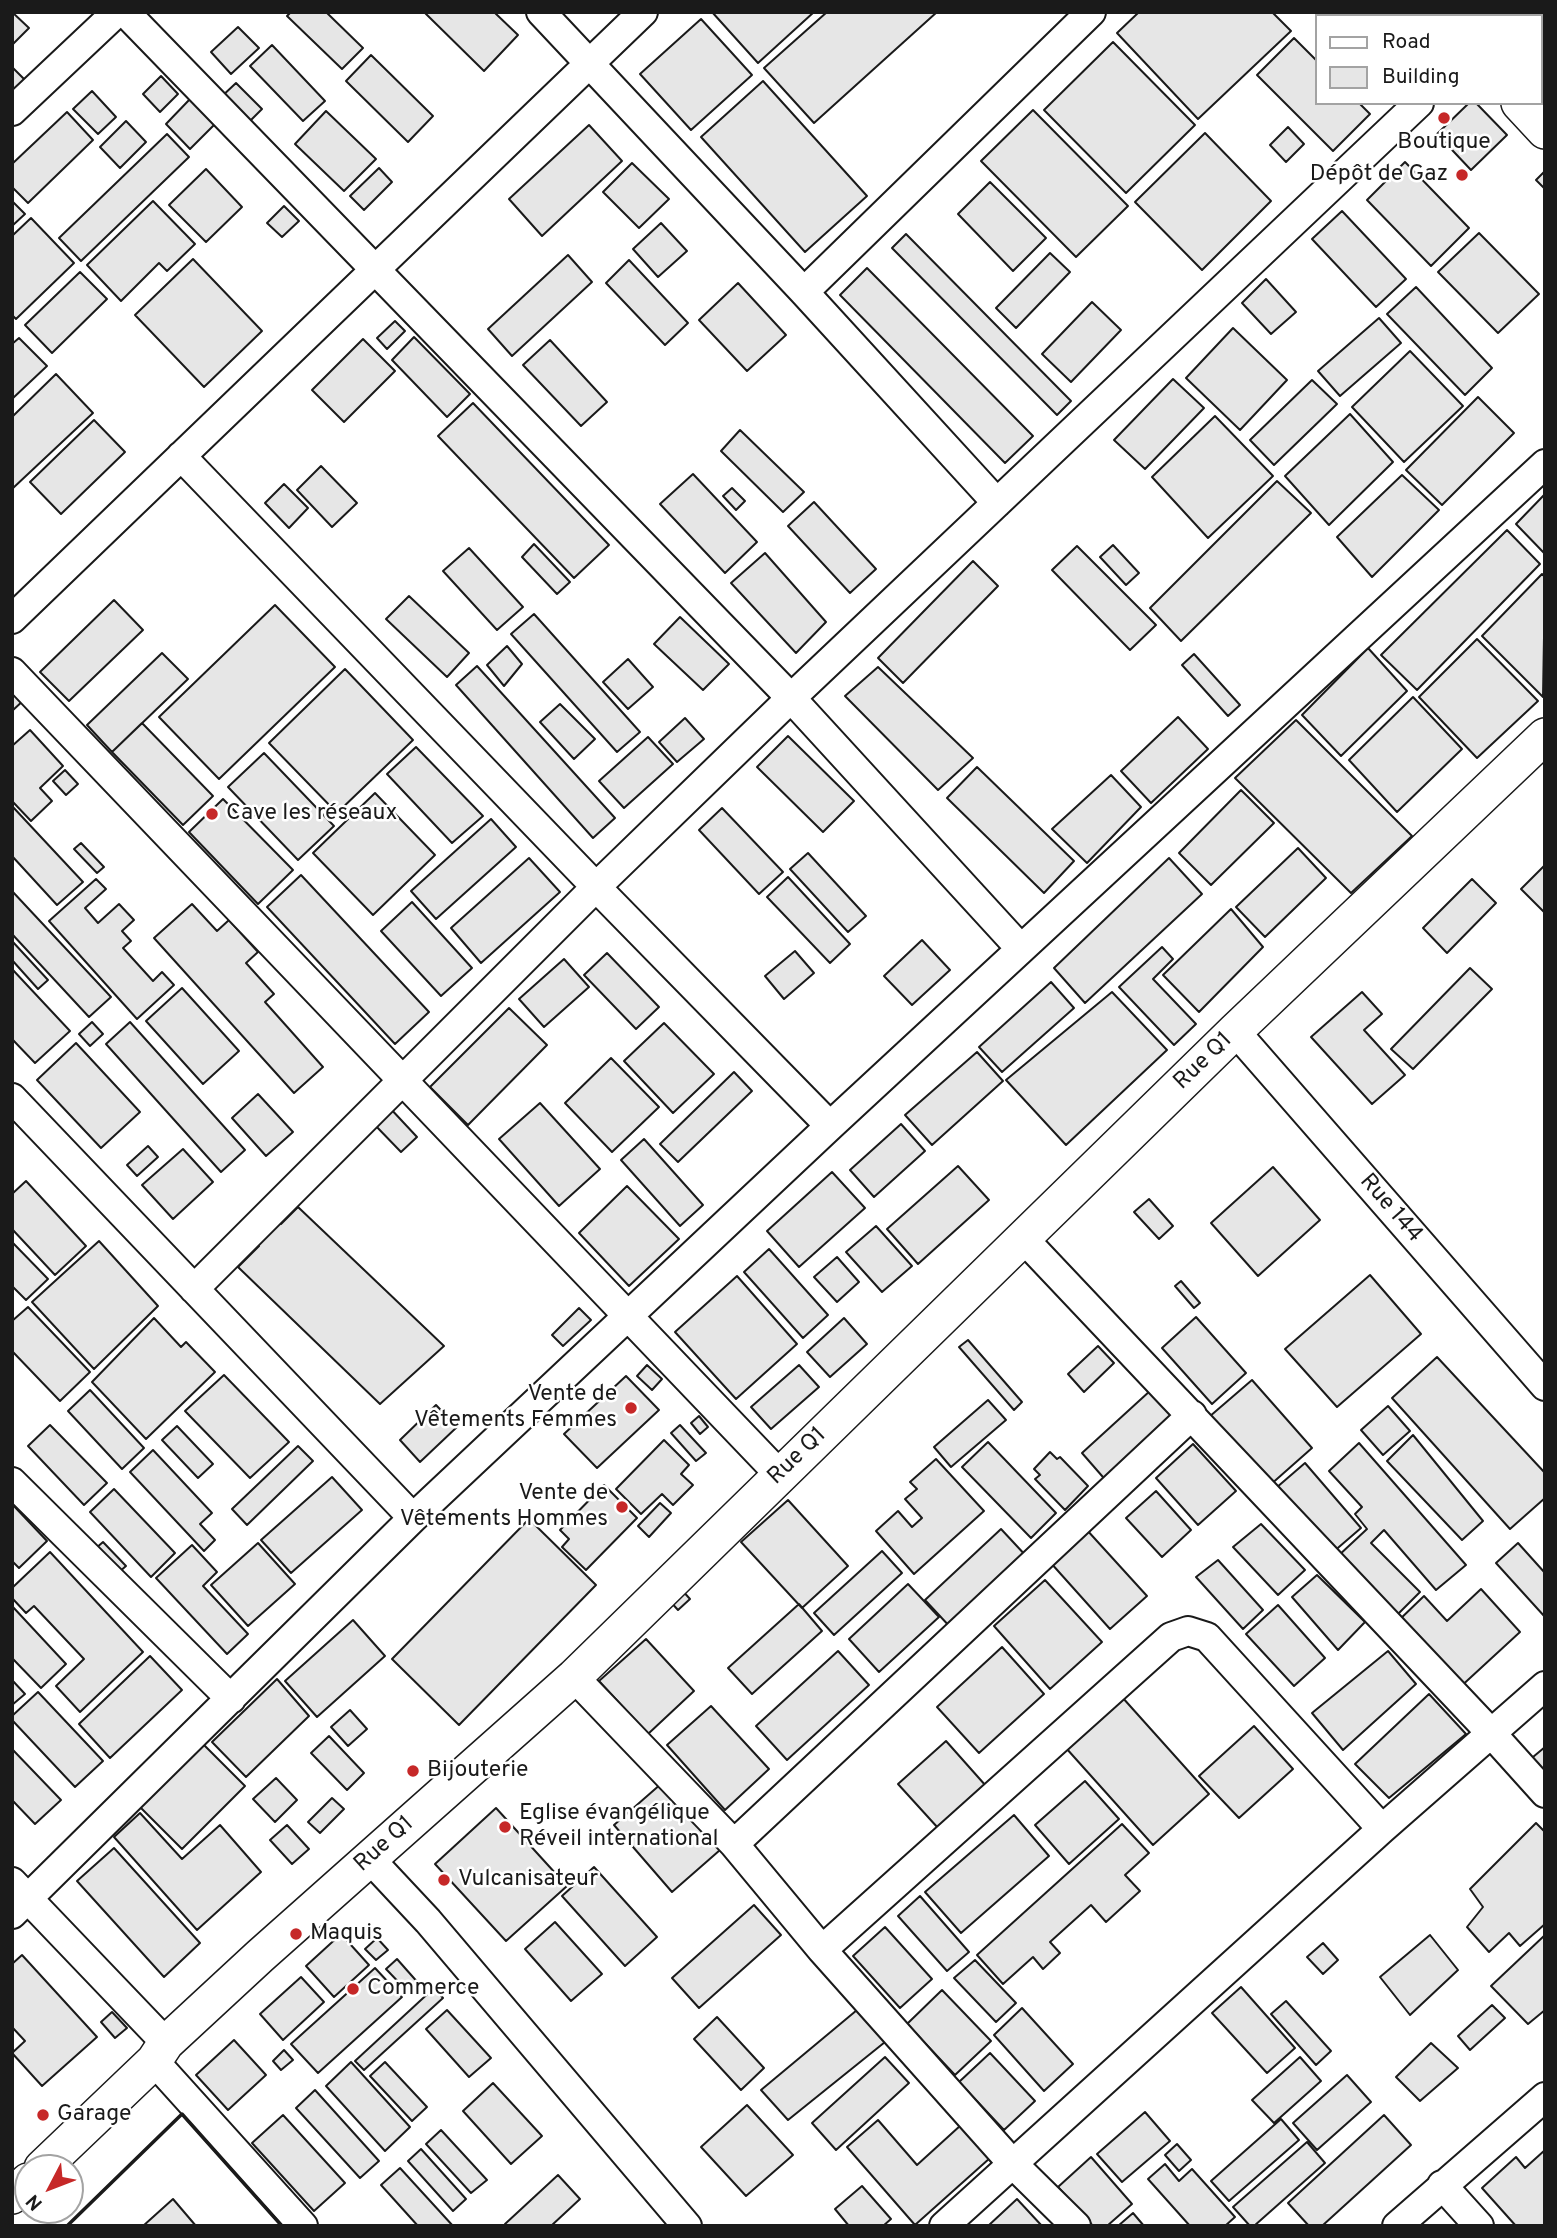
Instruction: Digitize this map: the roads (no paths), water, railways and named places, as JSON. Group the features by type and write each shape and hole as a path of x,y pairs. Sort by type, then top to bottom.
{"street":[{"path":"12,111 117,12"},
{"path":"125,12 791,698 1021,949"},
{"path":"541,12 804,292 997,503"},
{"path":"12,620 643,12"},
{"path":"804,292 1091,12"},
{"path":"194,1289 596,887 791,698 1417,105"},
{"path":"181,456 830,1126"},
{"path":"303,2226 160,2052 18,1898 231,1699 413,1518 830,1126 1545,464"},
{"path":"12,672 779,1474"},
{"name":"Rue Q1","path":"56,2154 260,1955 575,1676 1235,1031 1545,736"},
{"name":"Rue 144","path":"1235,1031 1545,1386"},
{"path":"12,1098 413,1518"},
{"path":"1023,1238 1545,1793"},
{"path":"734,1844 1192,1415"},
{"path":"12,1482 231,1699"},
{"path":"822,1950 1171,1637 1188,1631 1207,1637 1382,1829"},
{"path":"575,1676 734,1844 822,1950 1012,2163 1076,2226"},
{"path":"944,2226 1382,1829 1545,1686"},
{"path":"370,1859 428,1921 687,2226"},
{"path":"1397,2226 1545,2097"},
{"path":"1442,2185 1479,2226"}],"place":[{"name":"Boutique","path":"1444,118"},
{"name":"Dépôt de Gaz","path":"1462,175"},
{"name":"Cave les réseaux","path":"212,814"},
{"name":"Vente de Vêtements Femmes","path":"631,1408"},
{"name":"Vente de Vêtements Hommes","path":"622,1507"},
{"name":"Bijouterie","path":"413,1771"},
{"name":"Eglise évangélique Réveil international","path":"505,1827"},
{"name":"Vulcanisateur","path":"444,1880"},
{"name":"Maquis","path":"296,1934"},
{"name":"Commerce","path":"353,1989"},
{"name":"Garage","path":"43,2115"}]}
